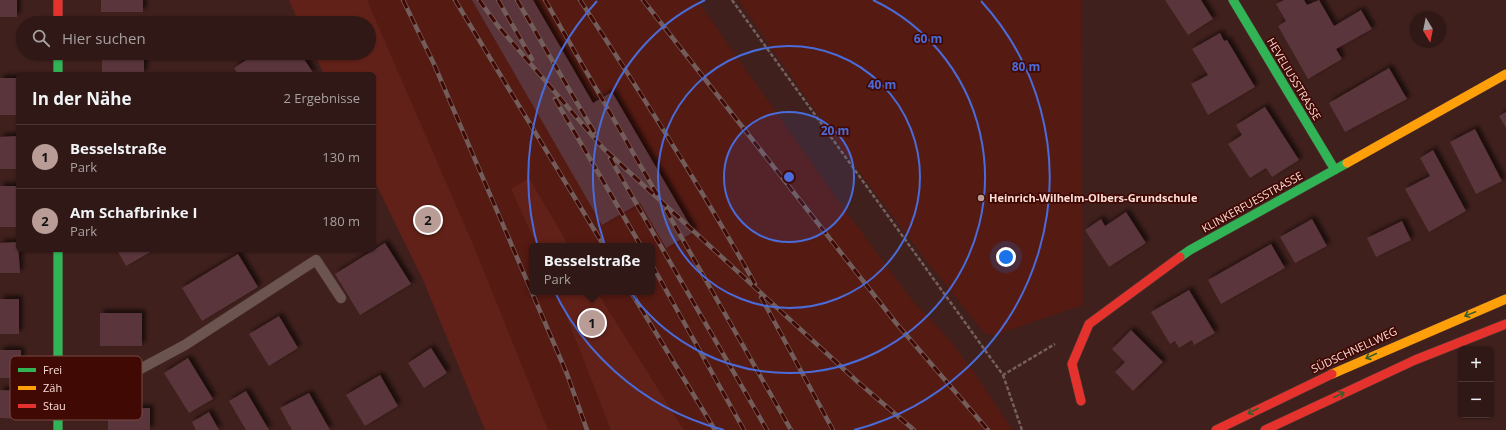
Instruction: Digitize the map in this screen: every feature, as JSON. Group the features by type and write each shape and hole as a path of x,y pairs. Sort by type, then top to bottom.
{"main road":[{"path":"58,0 58,16"},
{"name":"HEVELIUSSTRASSE","path":"1233,0 1335,170"},
{"path":"58,60 58,72"},
{"name":"KLINKERFUESSTRASSE","path":"1081,401 1072,364 1089,324 1190,250 1506,74"},
{"path":"58,252 58,356"},
{"name":"SÜDSCHNELLWEG","path":"1216,430 1272,401 1399,343 1506,299"},
{"path":"1265,430 1415,360 1506,324"}],"lane":[{"path":"142,368 185,345 316,260 341,298"}],"path":[{"path":"732,0 1003,375 1022,430"},
{"path":"1003,375 1057,344"}],"shaded area":[{"path":"289,0 367,0 374,16 296,16"},
{"path":"367,0 697,0 842,206 912,300 948,338 973,371 1013,430 684,430 599,295 655,295 655,243 567,243 529,179 511,189 536,243 529,243 529,295 558,295 611,430 548,430 475,249 376,21 376,16 374,16"},
{"name":"Heinrich-Wilhelm-Olbers-Grundschule","path":"738,0 1081,0 1083,305 995,335 985,334 922,255 836,141"},
{"path":"376,21 475,249 548,430 485,430 424,282 376,184 376,72 323,72 317,60 376,60"},
{"path":"529,178 567,243 536,243 511,189"},
{"path":"558,295 599,295 684,430 611,430"}],"building":[{"path":"0,0 17,0 16,17 0,17"},
{"path":"101,0 143,0 143,12 101,12"},
{"path":"472,0 533,0 593,103 612,92 694,232 666,248 640,203 602,225"},
{"path":"1165,0 1201,0 1213,19 1188,35"},
{"path":"1284,0 1304,0 1307,5 1319,0 1334,26 1361,10 1372,29 1336,49 1342,59 1308,79 1278,26 1286,21 1276,4"},
{"path":"1220,33 1224,41 1227,40 1255,87 1208,115 1191,84 1208,75 1192,49"},
{"path":"102,60 144,60 144,72 102,72"},
{"path":"246,60 305,60 313,72 237,72 234,68"},
{"path":"1389,68 1407,99 1345,132 1329,103"},
{"path":"0,78 16,78 16,115 0,115"},
{"path":"1265,107 1299,160 1272,177 1266,168 1250,178 1228,144 1242,135 1236,125"},
{"path":"1506,112 1506,128 1499,116"},
{"path":"1475,129 1502,181 1476,194 1450,142"},
{"path":"16,136 16,169 0,169 0,137"},
{"path":"1433,150 1466,211 1429,232 1405,189 1430,176 1420,158"},
{"path":"0,186 16,186 16,227 0,227"},
{"path":"1126,212 1146,243 1109,267 1085,230 1101,219 1105,226"},
{"path":"1312,219 1327,246 1295,263 1280,237"},
{"path":"1402,221 1411,240 1376,257 1367,238"},
{"path":"16,242 16,252 19,252 20,273 0,273 0,243"},
{"path":"385,243 411,284 360,315 335,274 370,252 376,252 376,249"},
{"path":"1271,244 1285,268 1221,304 1208,280"},
{"path":"118,252 150,252 126,266"},
{"path":"238,254 258,287 202,321 182,288"},
{"path":"1189,290 1215,333 1194,345 1192,340 1179,348 1175,341 1170,344 1151,312"},
{"path":"0,299 19,299 19,334 0,334"},
{"path":"100,313 142,313 142,346 100,346"},
{"path":"279,316 298,348 269,366 249,334"},
{"path":"1131,330 1163,362 1133,391 1115,372 1125,362 1112,349"},
{"path":"431,348 447,373 424,388 408,363"},
{"path":"0,350 21,350 21,356 10,356 10,378 0,378"},
{"path":"188,358 213,399 189,413 164,373"},
{"path":"380,375 398,406 365,426 346,395"},
{"path":"0,390 10,390 10,418 0,418"},
{"path":"246,391 269,430 246,430 229,401"},
{"path":"309,393 330,430 292,430 280,408"},
{"path":"142,408 150,408 150,430 108,430 108,420 142,420"},
{"path":"209,412 219,430 196,430 192,422"}],"railway":[{"path":"403,0 434,64 529,285"},
{"path":"455,0 602,243"},
{"path":"479,0 498,26 603,148 859,383 914,430"},
{"path":"498,0 532,59"},
{"path":"517,0 594,132"},
{"path":"545,0 658,196"},
{"path":"580,0 670,140 755,284"},
{"path":"643,0 896,323 988,430"},
{"path":"555,99 639,243"},
{"path":"610,158 767,430"},
{"path":"666,210 791,430"},
{"path":"655,270 744,430"},
{"path":"533,295 567,374 587,430"},
{"path":"633,295 715,430"},
{"path":"761,297 833,430"}],"traffic: fast":[{"path":"1233,0 1335,170"},
{"path":"58,60 58,72"},
{"path":"1180,257 1347,163"},
{"path":"58,252 58,356"},
{"path":"58,420 58,430"}],"traffic: slow":[{"path":"1347,163 1506,74"},
{"path":"1332,374 1506,299"}],"traffic: jam":[{"path":"58,0 58,16"},
{"path":"1081,401 1072,364 1089,324 1180,257"},
{"path":"1265,430 1415,360 1506,324"},
{"path":"1216,430 1332,374"}],"place":[{"name":"Heinrich-Wilhelm-Olbers-Grundschule","path":"981,198"},
{"name":"Am Schafbrinke I","path":"428,220"},
{"name":"Besselstraße","path":"592,323"}]}
